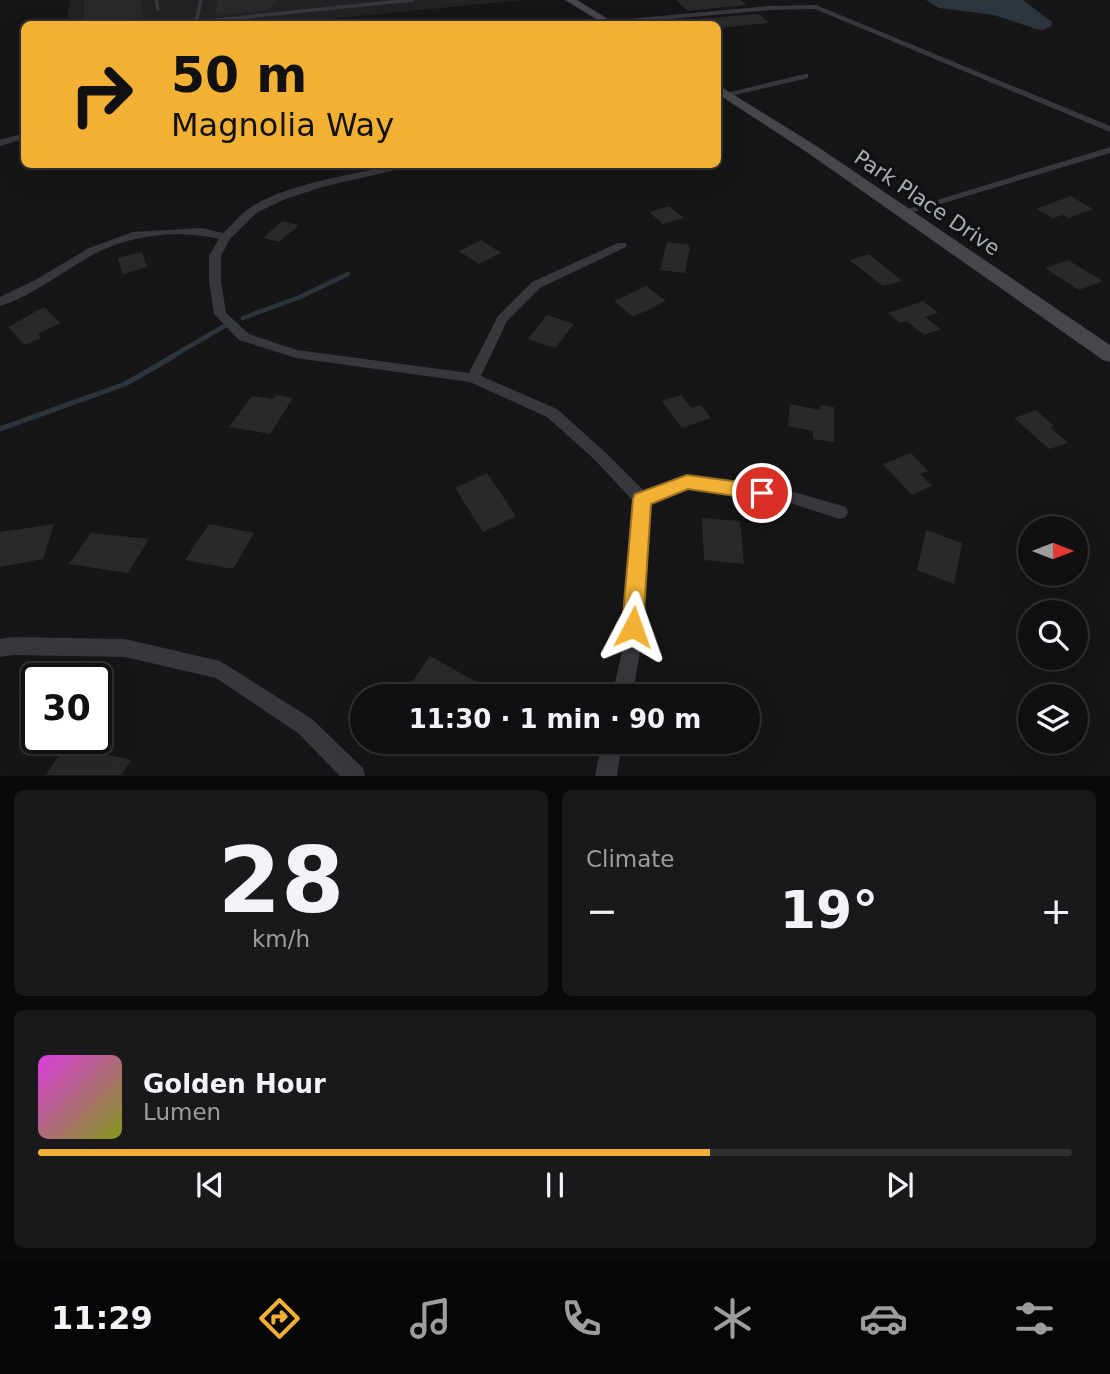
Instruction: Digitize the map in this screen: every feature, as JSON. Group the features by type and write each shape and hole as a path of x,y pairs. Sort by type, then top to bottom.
{"street":[{"path":"570,0 600,21"},
{"path":"635,21 770,8 817,8 1110,130"},
{"path":"722,91 806,76"},
{"name":"Park Place Drive","path":"722,91 1110,355"},
{"path":"0,143 21,137"},
{"path":"903,212 1110,150"},
{"path":"398,168 319,185 279,198 252,211 225,237 215,256 215,281 220,313 244,337 296,354 472,378 552,412 600,456 642,499 631,652 624,684"},
{"path":"0,302 41,282 93,250 137,234 202,231 225,237"},
{"path":"472,378 502,319 536,285 622,245"},
{"path":"642,499 687,482 786,496 840,512"},
{"path":"0,648 125,648 220,670 305,726 355,775"},
{"path":"606,775 610,754"}],"lane":[{"path":"156,0 158,9"},
{"path":"196,21 201,0"},
{"path":"206,21 412,0"}],"shaded area":[{"path":"70,0 523,0 309,21 66,21"},
{"path":"926,0 1023,0 1052,22 1051,26 1043,30 1036,29 994,15 939,8"}],"building":[{"path":"84,0 141,0 144,17 84,21"},
{"path":"217,0 278,0 270,10 215,16"},
{"path":"676,0 740,0 747,5 688,11"},
{"path":"758,14 770,23 721,28 721,21 698,19"},
{"path":"1070,196 1093,209 1069,218 1063,215 1053,218 1036,209"},
{"path":"669,206 684,218 663,224 649,212"},
{"path":"282,221 299,225 279,242 263,238"},
{"path":"481,240 501,253 479,264 459,251"},
{"path":"667,242 690,245 685,273 660,270"},
{"path":"142,252 147,267 123,274 118,258"},
{"path":"869,254 902,281 883,286 849,260"},
{"path":"1068,260 1103,281 1079,290 1045,268"},
{"path":"646,286 666,301 633,317 614,301"},
{"path":"923,301 938,313 925,317 941,329 924,335 907,321 900,323 888,313"},
{"path":"44,307 60,323 38,334 41,338 25,345 8,327"},
{"path":"547,315 574,324 555,348 528,339"},
{"path":"276,395 293,398 270,434 229,427 252,396 273,399"},
{"path":"681,395 691,408 701,405 711,418 682,428 662,401"},
{"path":"790,404 820,410 821,405 834,407 834,442 813,439 813,431 788,426"},
{"path":"1036,410 1068,443 1049,449 1014,418"},
{"path":"911,453 928,471 920,474 932,486 912,495 883,464"},
{"path":"487,473 516,516 483,532 455,488"},
{"path":"702,518 740,521 744,564 704,560"},
{"path":"54,524 43,559 0,567 0,532"},
{"path":"209,524 254,533 233,569 185,560"},
{"path":"926,530 962,543 954,584 917,570"},
{"path":"91,533 149,539 128,573 69,564"},
{"path":"430,656 480,684 411,684"},
{"path":"60,754 103,754 131,760 122,775 46,775"}],"waterway":[{"path":"243,318 300,297 348,274"},
{"path":"171,357 228,324"},
{"path":"0,429 125,384 174,356"}],"route":[{"path":"633,627 642,499 687,482 762,493"}]}
